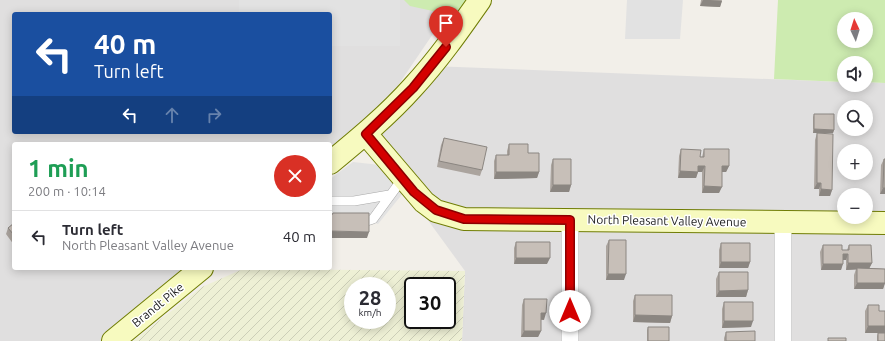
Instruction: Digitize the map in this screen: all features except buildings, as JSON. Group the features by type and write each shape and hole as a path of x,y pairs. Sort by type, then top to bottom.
{"street":[{"path":"332,161 366,134 413,88 461,28 480,0"},
{"name":"North Pleasant Valley Avenue","path":"366,134 424,202 436,210 450,216 464,219 885,223"},
{"path":"570,220 570,341"},
{"path":"783,222 783,341"},
{"name":"Brandt Pike","path":"113,341 200,270"}],"lane":[{"path":"367,221 373,219 389,195 403,178"},
{"path":"332,201 354,201 389,195"}],"shaded area":[{"path":"0,0 456,0 367,131 431,66 837,82 837,92 873,92 873,82 885,83 885,341 462,341 465,271 365,134 332,161 332,142 12,142 12,270 201,270 114,341 0,341"},
{"path":"239,0 400,0 400,46 332,46 332,12 239,12"},
{"path":"627,0 683,0 680,39 625,39"},
{"path":"353,162 380,165 404,192 378,224 367,219 332,220 332,178"}],"green space":[{"path":"404,0 471,0 460,17 410,6"},
{"path":"778,0 885,0 885,83 873,82 873,56 837,56 837,82 774,79"},
{"path":"241,270 332,270 465,271 462,341 133,341 202,287"}],"route":[{"path":"446,47 413,88 366,134 424,202 436,210 450,216 464,219 570,220 570,311"}]}
